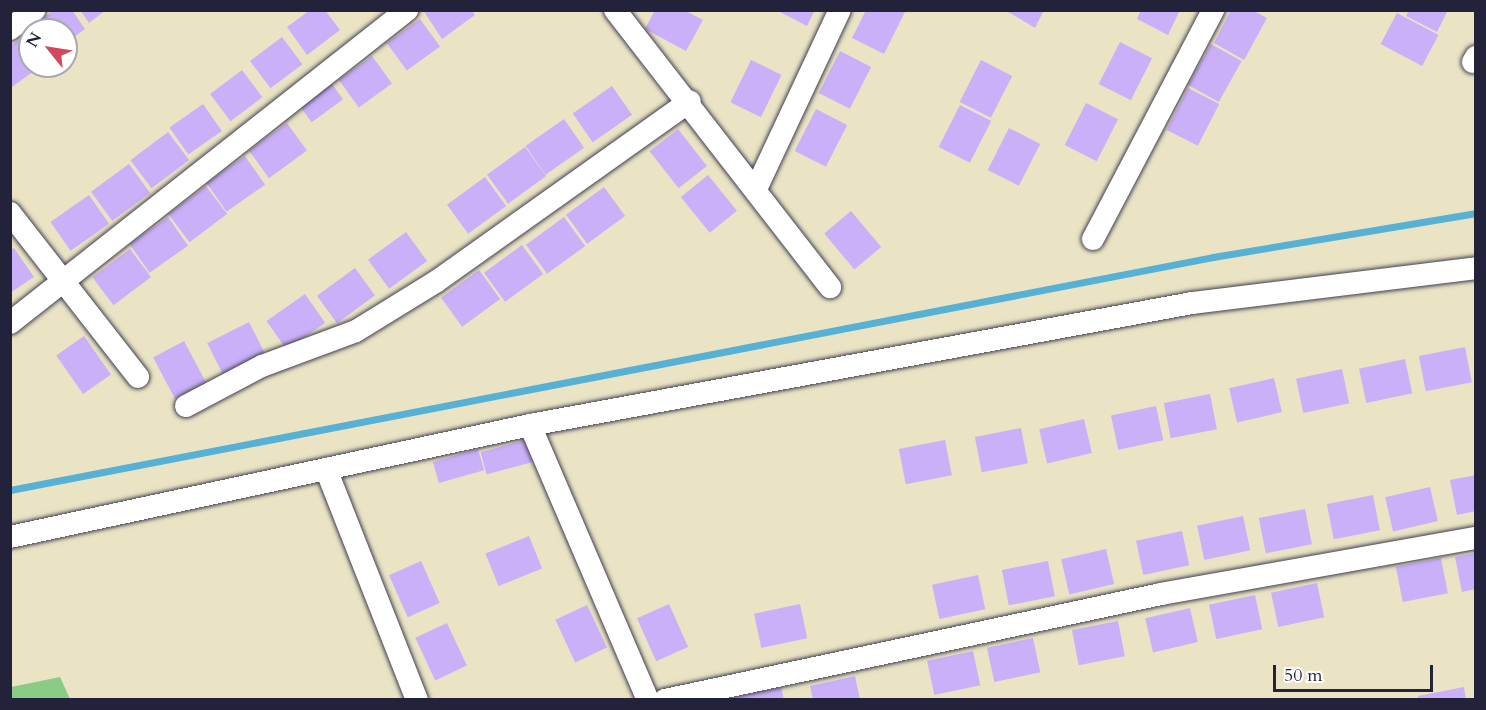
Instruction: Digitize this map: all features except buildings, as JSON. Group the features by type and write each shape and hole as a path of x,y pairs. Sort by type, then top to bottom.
{"street":[{"path":"10,29 34,10"},
{"path":"10,323 63,284 407,10"},
{"path":"615,10 690,101 830,286"},
{"path":"756,189 840,10"},
{"path":"1093,239 1213,10"},
{"path":"186,406 262,366 356,331 437,281 690,101"},
{"path":"10,213 63,284 138,377"},
{"path":"10,537 530,425 1192,303 1476,268"},
{"path":"530,425 648,699"},
{"path":"326,469 417,699"},
{"path":"664,699 1161,594 1476,538"}],"green space":[{"path":"60,677 70,699 11,699 11,687"}],"waterway":[{"path":"10,490 1213,257 1476,213"}]}
